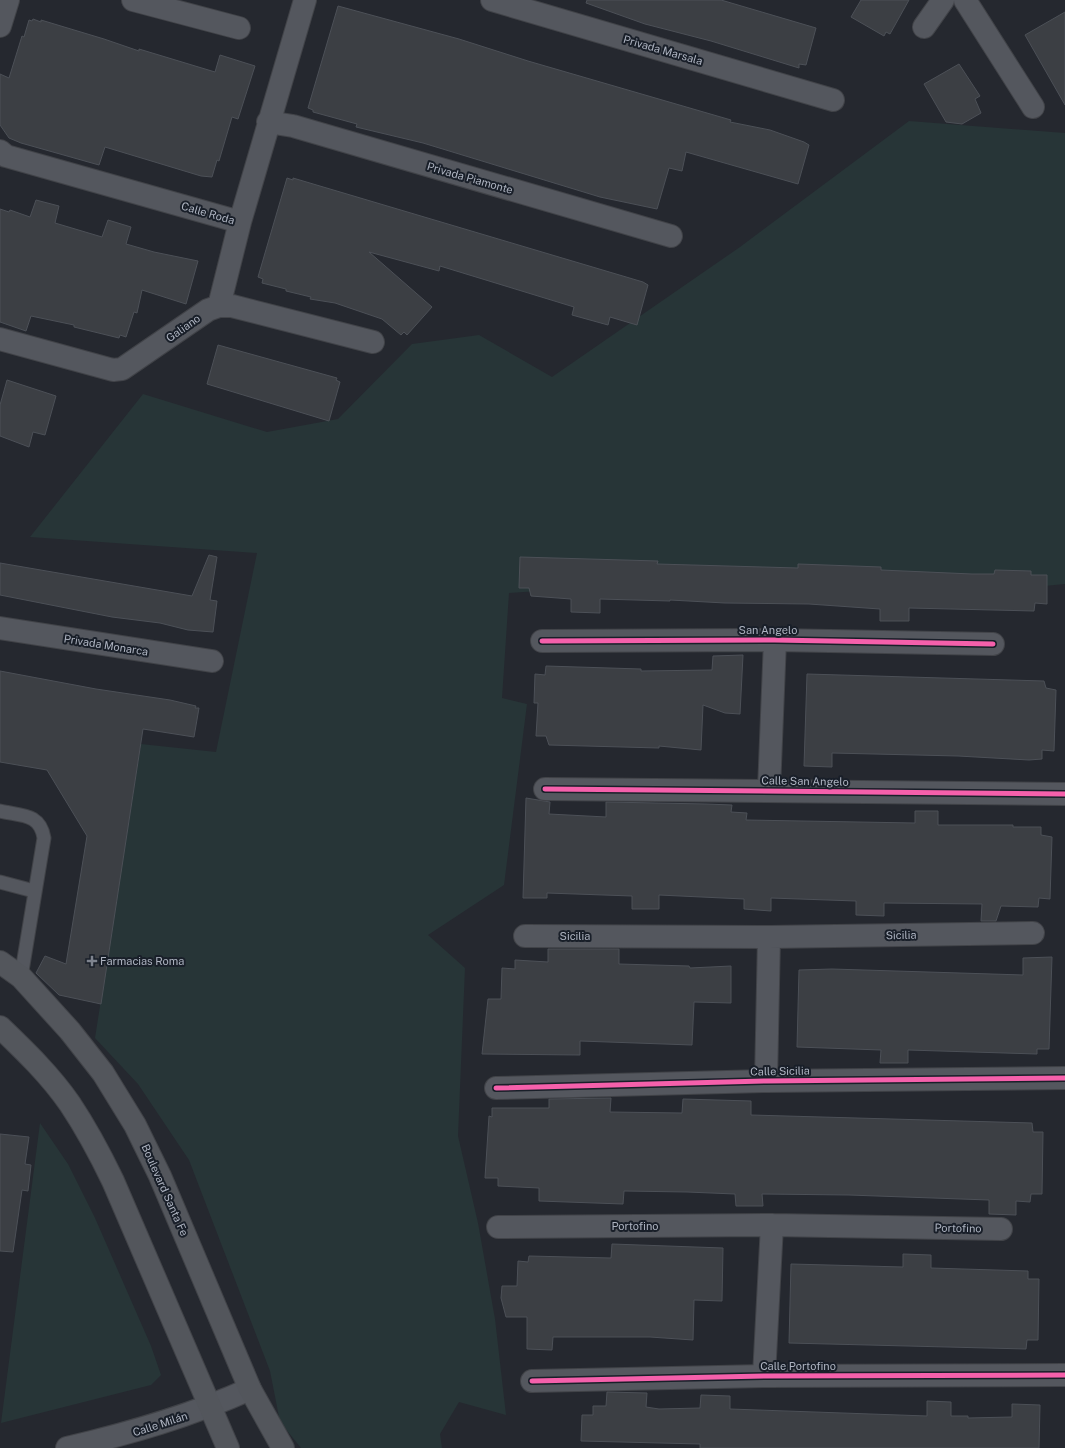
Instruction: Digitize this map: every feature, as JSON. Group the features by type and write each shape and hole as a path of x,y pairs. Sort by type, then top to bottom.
{"main road":[{"name":"Boulevard Santa Fe","path":"0,962 21,978 70,1031 98,1067 135,1125 160,1176 250,1389 283,1448"},
{"path":"0,1027 49,1078 69,1103 95,1145 113,1181 228,1448"}],"street":[{"path":"0,26 8,0"},
{"path":"133,0 239,28"},
{"name":"Calle Roda","path":"0,151 6,156 240,222 268,122 305,0"},
{"name":"Privada Marsala","path":"492,0 833,100"},
{"path":"924,27 943,0"},
{"path":"965,0 1033,106"},
{"name":"Privada Piamonte","path":"268,122 293,126 671,236"},
{"path":"240,222 219,306 232,306 373,342"},
{"name":"Galiano","path":"0,338 112,370 122,369 208,310 219,306"},
{"name":"Privada Monarca","path":"0,628 212,661"},
{"name":"San Angelo","path":"769,790 775,640"},
{"name":"San Angelo","path":"542,641 775,640 993,644"},
{"name":"Calle San Angelo","path":"545,789 1065,794"},
{"name":"Sicilia","path":"525,936 769,937 1033,933"},
{"path":"766,1081 769,937"},
{"name":"Calle Sicilia","path":"496,1088 766,1081 1065,1078"},
{"path":"764,1376 772,1225"},
{"name":"Portofino","path":"498,1227 772,1225 1001,1229"},
{"name":"Calle Portofino","path":"532,1381 764,1376 1065,1375"},
{"name":"Calle Milán","path":"67,1448 128,1441 250,1389"}],"lane":[{"path":"0,811 34,819 42,827 44,838 34,891 21,978"},
{"path":"0,882 34,891"}],"shaded area":[{"path":"909,121 1065,133 1065,584 1023,588 597,587 509,593 502,698 527,704 504,885 428,935 465,968 458,1136 478,1223 495,1319 506,1415 459,1402 440,1434 442,1448 301,1448 280,1422 270,1371 189,1160 138,1084 95,1038 141,744 216,752 257,553 30,537 143,394 267,432 338,419 412,344 479,335 552,377 740,247"},
{"path":"40,1123 68,1164 95,1218 151,1346 161,1375 151,1385 1,1423"}],"building":[{"path":"587,0 721,0 816,28 806,65 799,64 799,68 711,41 645,24 586,3"},
{"path":"861,0 909,0 890,34 886,32 884,36 851,17"},
{"path":"338,6 459,39 528,61 731,120 730,122 770,130 804,142 809,145 798,184 686,152 682,171 669,168 657,209 600,197 423,143 356,127 357,124 313,112 313,110 308,108"},
{"path":"1065,12 1065,105 1025,35"},
{"path":"33,19 41,22 41,20 139,51 139,49 215,72 220,55 255,66 238,119 232,117 219,161 217,160 212,177 201,176 105,147 99,165 21,143 9,138 0,125 0,74 9,78 22,36 24,37 29,20 32,21"},
{"path":"959,64 980,96 975,99 981,113 962,124 946,122 924,84"},
{"path":"287,178 293,180 293,178 643,282 648,285 637,325 610,317 608,325 572,315 574,307 440,266 439,271 369,252 432,307 407,335 404,332 401,335 382,319 335,303 310,299 311,297 262,283 263,279 258,277"},
{"path":"36,200 59,206 55,223 102,237 108,220 131,227 126,244 154,252 198,261 186,304 142,290 137,313 134,312 126,337 120,335 119,338 74,327 74,325 31,316 26,331 0,322 0,209 9,212 10,210 30,217"},
{"path":"218,345 337,378 336,380 340,382 329,421 207,384"},
{"path":"7,380 56,396 45,435 33,432 29,447 0,436 0,405"},
{"path":"209,555 217,557 210,600 217,601 213,632 188,630 160,623 112,617 0,595 0,563 192,596"},
{"path":"520,557 658,561 657,564 798,568 798,564 881,567 881,570 972,574 994,574 995,570 1031,571 1031,575 1047,575 1047,604 1035,603 1034,611 909,608 909,621 880,621 880,609 809,604 725,603 670,600 600,599 600,613 571,612 571,599 531,596 529,588 519,588"},
{"path":"743,655 740,714 725,713 703,705 701,750 659,746 659,748 549,745 546,736 536,736 538,703 534,703 535,674 545,675 546,666 641,669 641,671 712,670 713,656"},
{"path":"0,671 96,689 170,700 199,708 194,737 143,729 101,1004 59,995 36,973 45,956 66,964 87,836 47,770 0,762"},
{"path":"807,674 1044,681 1046,688 1056,690 1054,751 1042,750 1042,759 1029,760 958,756 832,753 832,767 804,766"},
{"path":"526,798 550,802 549,814 606,817 606,802 706,804 732,805 731,812 747,813 746,820 915,823 915,811 938,811 938,825 1013,825 1013,827 1041,827 1041,835 1052,837 1050,899 1039,898 1038,907 1001,906 996,921 981,921 982,904 884,903 884,916 856,915 856,901 771,898 771,911 744,909 744,899 659,895 659,909 632,909 632,896 547,893 547,898 523,898"},
{"path":"548,949 619,949 619,964 689,966 690,968 731,966 731,1003 694,1002 692,1045 580,1041 580,1055 482,1054 488,999 501,999 502,968 515,969 515,960 548,962"},
{"path":"1052,957 1049,1049 1037,1049 1037,1054 908,1050 908,1063 880,1063 881,1050 797,1047 799,970 832,969 1023,975 1023,958"},
{"path":"611,1098 610,1112 682,1113 683,1099 751,1101 751,1115 1032,1123 1033,1132 1043,1132 1042,1194 1031,1194 1030,1202 1016,1201 1016,1215 989,1214 989,1200 849,1195 762,1194 763,1206 736,1206 735,1194 624,1191 623,1204 539,1201 539,1188 498,1186 498,1178 485,1178 489,1116 492,1117 492,1108 549,1108 549,1099"},
{"path":"0,1134 29,1137 25,1164 31,1165 28,1191 22,1190 13,1252 0,1251"},
{"path":"612,1244 723,1248 722,1301 694,1300 693,1340 650,1337 553,1337 552,1350 527,1349 527,1317 506,1317 501,1298 502,1286 517,1286 518,1261 528,1262 529,1256 611,1258"},
{"path":"903,1254 931,1255 931,1268 1028,1271 1028,1279 1039,1279 1038,1340 1027,1340 1026,1349 789,1343 791,1264 903,1267"},
{"path":"607,1392 647,1393 646,1407 659,1409 700,1408 701,1395 730,1396 730,1409 927,1416 927,1401 951,1402 951,1416 968,1416 968,1418 1012,1417 1012,1404 1040,1405 1039,1448 700,1448 700,1444 581,1441 582,1415 593,1415 593,1406 606,1406"}],"cycle path":[{"path":"542,641 775,640 993,644"},
{"path":"545,789 1065,794"},
{"path":"496,1088 766,1081 1065,1078"},
{"path":"532,1381 764,1376 1065,1375"}],"place":[{"name":"Farmacias Roma","path":"92,961"}]}
